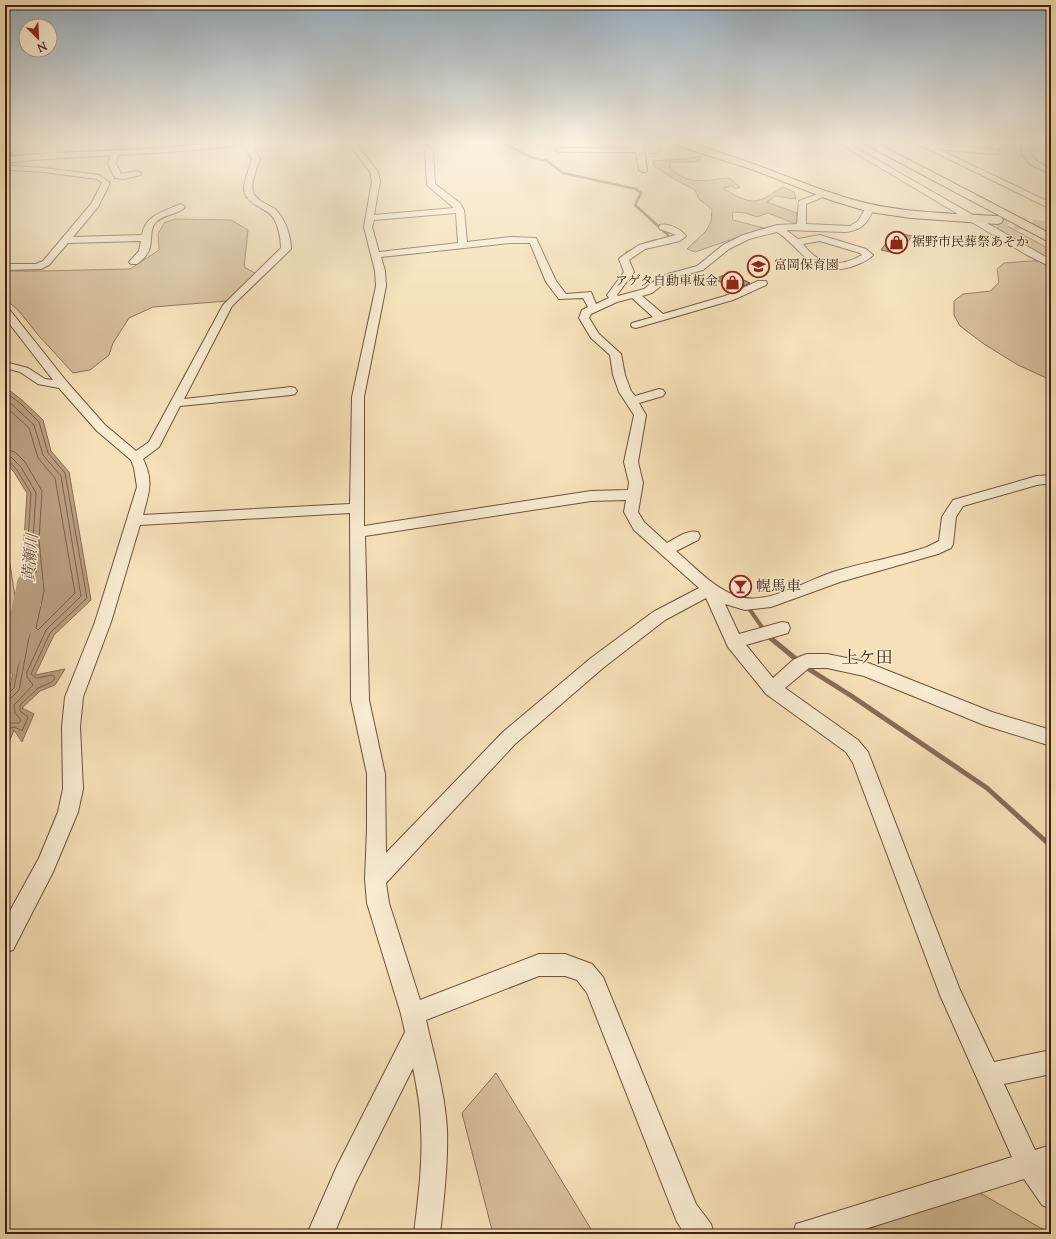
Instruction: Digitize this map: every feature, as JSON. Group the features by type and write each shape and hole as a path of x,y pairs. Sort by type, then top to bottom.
{"main road":[{"path":"844,200 870,208 896,212 997,220"},
{"path":"976,200 1051,239"},
{"path":"996,200 1051,228"}],"street":[{"path":"5,266 38,266 46,263 95,205 98,200"},
{"path":"136,458 154,444 228,305 286,249 286,244 277,216 255,200"},
{"path":"373,200 368,227 376,255 381,286 358,397 357,508 359,532 360,700 376,774 377,829 375,879 378,903 415,1024 430,1088 434,1129 433,1180 427,1234"},
{"path":"451,200 460,210 463,246"},
{"path":"801,226 802,203 810,200"},
{"path":"939,200 1051,264"},
{"path":"1039,200 1051,206"},
{"path":"134,262 147,249 149,225 157,217 181,206"},
{"path":"870,208 863,223 854,228 846,229 789,226 746,237 732,243 700,268 671,276 661,281 648,291 616,299 586,312 584,318 587,325 595,336 615,354 619,375 625,392 632,400 640,415 631,462 636,483 631,512 639,526 710,589 736,602 748,605 758,604 798,592 834,578 936,550 946,544 947,524 951,510 958,503 1037,481 1051,479"},
{"path":"370,218 460,210"},
{"path":"616,299 612,295 629,272 624,259 642,246 677,239 681,236 678,233 663,227"},
{"path":"777,228 797,242 806,253 828,267 838,268 858,262 868,255 863,251 820,238 797,242"},
{"path":"66,240 147,238"},
{"path":"376,255 511,240 533,240 551,282 563,297 587,294 593,308"},
{"path":"636,325 729,298 762,283"},
{"path":"635,294 661,318"},
{"path":"5,311 63,385 101,428 136,458 141,468 144,487 103,622 74,697 71,727 73,789 68,812 46,865 5,942"},
{"path":"5,365 24,370 42,382 63,385"},
{"path":"176,403 291,391"},
{"path":"632,400 659,393"},
{"path":"359,532 591,496 634,496"},
{"path":"135,520 357,508"},
{"path":"666,550 693,536"},
{"path":"710,589 734,642 772,689 852,746 861,758 951,994 988,1075 1040,1161 1051,1196"},
{"path":"375,879 510,738 591,668 659,616 710,589"},
{"path":"734,642 782,628"},
{"path":"772,689 799,665 807,661 827,661 866,669 990,719 1051,738"},
{"path":"320,1234 415,1024 539,965 564,965 584,972 595,985 686,1213 701,1234"},
{"path":"988,1075 1051,1062"},
{"path":"806,1234 1040,1161"}],"shaded area":[{"path":"700,200 770,200 767,202 797,213 796,224 768,213 757,217 746,213 732,212 733,220 764,228 695,252 687,249 706,231 711,222 712,209"},
{"path":"175,219 231,220 248,230 244,267 255,273 227,301 153,307 129,318 113,343 109,355 90,370 73,373 39,336 18,310 5,299 5,271 130,269 159,250 158,234 164,223"},
{"path":"1004,224 1051,250 1051,380 1018,365 984,344 960,326 954,315 954,301 963,294 991,291 999,282 997,269 1004,263 1046,260 996,231 999,226"},
{"path":"5,555 10,564 15,597 5,643"},
{"path":"496,1073 594,1234 493,1234 462,1113"},
{"path":"973,1189 1051,1234 856,1234"}],"water":[{"path":"5,387 22,400 43,420 51,451 69,472 91,600 54,635 35,675 65,669 55,685 40,691 22,708 34,714 22,742 14,730 5,752 5,691 10,687 29,590 24,540 27,493 14,472 5,463"}],"building":[{"name":"裾野市民葬祭あそか","path":"894,232 912,236 899,254 881,250"},
{"name":"アゲタ自動車板金","path":"729,273 750,283 735,290 715,279"}],"waterway":[{"path":"638,200 635,205 667,234 669,237 665,239"},
{"path":"626,253 646,243 657,240"},
{"name":"黄瀬川","path":"5,664 27,605 30,581"},
{"path":"750,610 764,630"},
{"path":"763,629 768,636 807,668 850,695 987,788 1051,846"}],"tunnel":[{"path":"997,220 1051,228"}],"place":[{"name":"裾野市民葬祭あそか","path":"897,243"},
{"name":"富岡保育園","path":"759,266"},
{"name":"アゲタ自動車板金","path":"733,282"},
{"name":"幌馬車","path":"740,587"}],"district":[{"name":"上ケ田","path":"867,659"}]}
